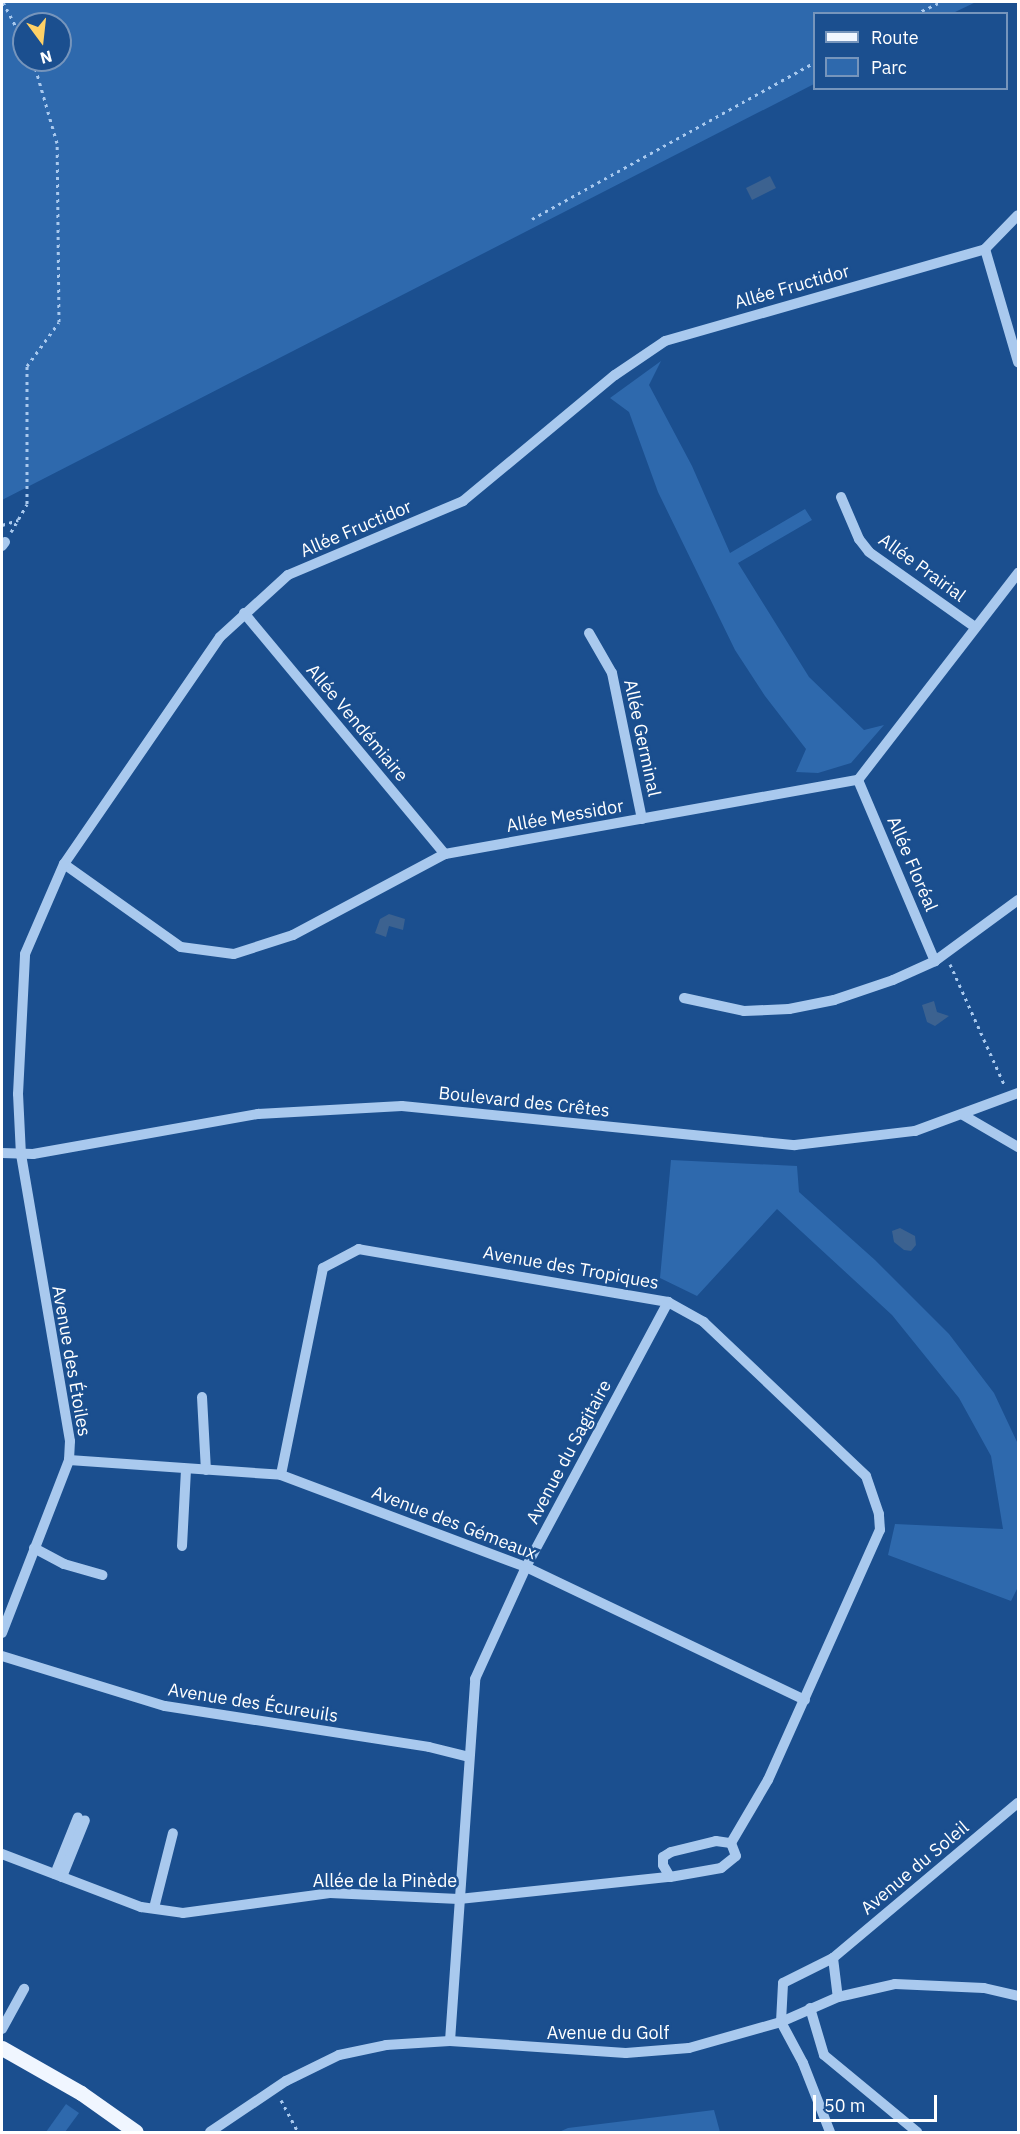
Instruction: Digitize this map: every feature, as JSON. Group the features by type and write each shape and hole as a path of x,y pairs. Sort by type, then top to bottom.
{"main road":[{"path":"2,2048 120,2120 136,2133"}],"street":[{"path":"1018,215 986,249 1018,362"},
{"name":"Allée Fructidor","path":"21,1155 18,1094 24,954 64,864 220,636 244,613 288,575 463,501 615,375 665,341 986,249"},
{"name":"Allée Prairial","path":"841,497 859,539 869,552 975,627"},
{"path":"858,780 1018,573"},
{"name":"Allée Vendémiaire","path":"244,613 445,854"},
{"name":"Allée Germinal","path":"589,633 612,673 642,819"},
{"name":"Allée Messidor","path":"64,864 181,947 234,954 294,936 445,854 858,780"},
{"name":"Allée Floréal","path":"858,780 935,960"},
{"path":"684,998 744,1011 789,1009 893,980 946,954 1018,900"},
{"name":"Boulevard des Crêtes","path":"2,1153 21,1155 258,1114 402,1106 795,1145 915,1131 1014,1095"},
{"path":"963,1115 1018,1147"},
{"name":"Avenue des Étoiles","path":"2,1632 69,1460 70,1442 21,1155"},
{"name":"Avenue des Tropiques","path":"281,1475 323,1268 359,1249 668,1302 704,1322 866,1476 873,1493 880,1530 805,1700"},
{"name":"Avenue du Sagitaire","path":"450,2042 475,1679 526,1567 668,1302"},
{"path":"202,1397 206,1470"},
{"name":"Avenue des Gémeaux","path":"69,1460 281,1475 526,1567 805,1700"},
{"path":"182,1545 186,1468"},
{"path":"34,1548 64,1564 102,1575"},
{"name":"Avenue des Écureuils","path":"2,1656 165,1706 429,1747 469,1758"},
{"name":"Allée de la Pinède","path":"2,1854 58,1876 154,1908 183,1913 330,1893 459,1899 670,1877 722,1868 736,1856 731,1843 768,1780 805,1700"},
{"name":"Avenue du Soleil","path":"781,2022 783,1983 833,1958 1018,1803"},
{"path":"58,1876 82,1819"},
{"path":"154,1908 173,1833"},
{"path":"670,1877 663,1865 663,1857 671,1852 716,1841 731,1843"},
{"path":"833,1958 838,1997"},
{"name":"Avenue du Golf","path":"210,2133 274,2088 339,2055 386,2045 450,2042 559,2051 637,2052 689,2049 781,2022 838,1997 895,1984 984,1988 1018,1995"},
{"path":"2,2029 24,1989"},
{"path":"810,2008 824,2055 917,2133"},
{"path":"781,2022 804,2063 830,2133"},
{"path":"804,2063 824,2055"}],"path":[{"path":"3,2 12,19"},
{"path":"919,12 941,2"},
{"path":"532,219 813,64"},
{"path":"3,544 27,504 27,366 59,322 57,143 36,72"},
{"path":"2,525 19,519"},
{"path":"946,954 1014,1095"},
{"path":"274,2088 298,2133"}],"green space":[{"path":"2,2 976,2 955,12 813,12 813,85 2,500"},
{"path":"661,361 649,385 692,466 730,553 805,509 812,520 738,563 809,677 864,730 884,725 851,763 818,773 796,772 806,749 765,696 735,650 658,492 629,412 610,398"},
{"path":"671,1160 797,1166 799,1192 875,1260 949,1334 994,1393 1018,1444 1018,1587 1011,1601 888,1555 895,1524 1003,1529 991,1456 959,1398 892,1315 777,1209 697,1296 660,1278"},
{"path":"66,2104 79,2113 65,2132 46,2132"},
{"path":"714,2110 720,2132 559,2132 568,2128"}],"shaded area":[{"path":"770,176 776,188 752,200 746,188"},
{"path":"389,914 405,919 403,930 389,926 386,937 375,933 380,919"},
{"path":"934,1001 937,1012 949,1016 935,1026 927,1022 922,1005"},
{"path":"900,1228 915,1236 916,1245 911,1251 904,1250 894,1242 892,1231"}]}
